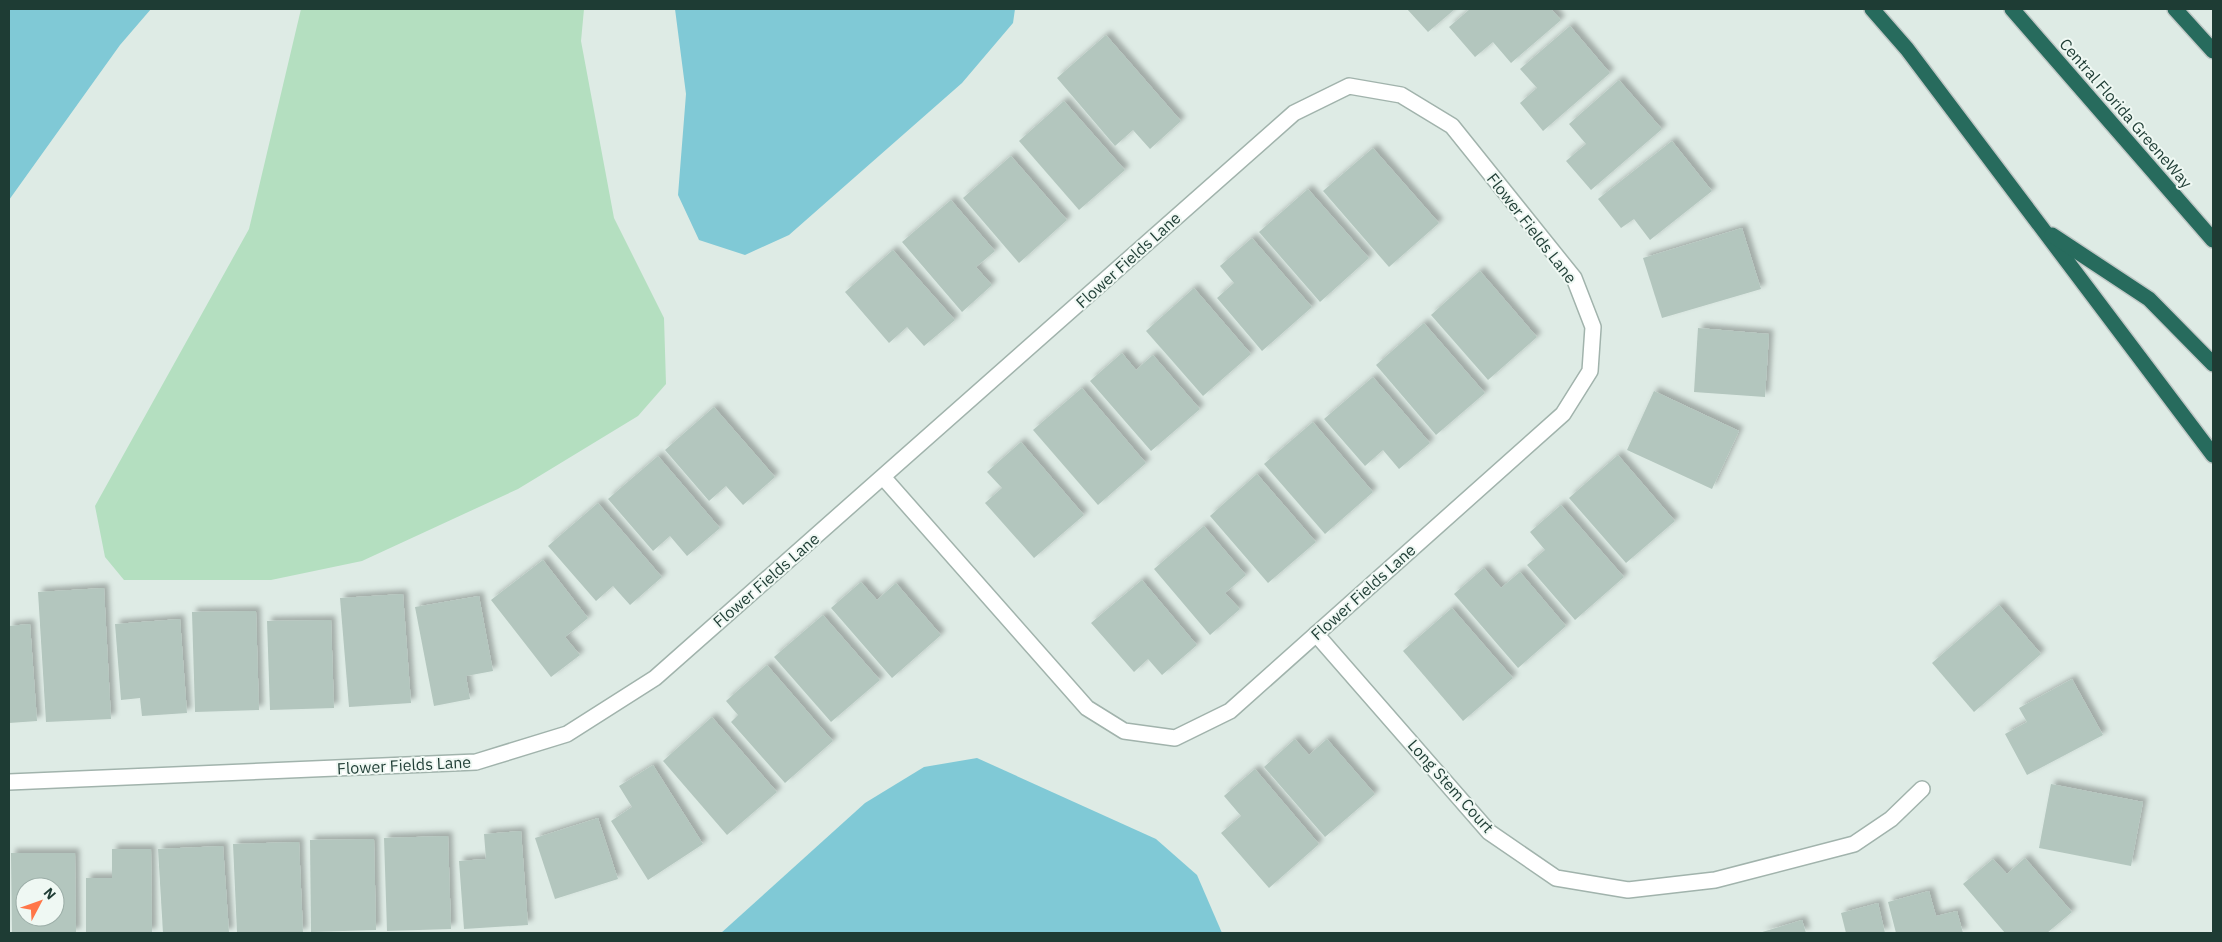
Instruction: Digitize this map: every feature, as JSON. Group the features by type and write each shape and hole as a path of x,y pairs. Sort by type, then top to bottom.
{"highway":[{"path":"1872,9 1912,57 2213,455"},
{"name":"Central Florida GreeneWay","path":"2012,9 2213,240"},
{"path":"2175,9 2213,52"},
{"path":"2043,229 2149,299 2213,364"}],"street":[{"name":"Flower Fields Lane","path":"9,782 476,762 567,734 655,678 1294,113 1349,86 1401,95 1452,126 1574,278 1593,327 1590,370 1563,414 1230,711 1175,738 1124,731 1087,708 883,477"},
{"name":"Long Stem Court","path":"1316,634 1489,832 1556,878 1628,890 1715,880 1854,844 1891,819 1922,789"}],"green space":[{"path":"301,9 584,9 581,41 614,218 664,318 666,384 638,416 518,489 362,561 271,580 124,580 105,557 95,506 249,229"}],"water":[{"path":"9,9 151,9 120,45 9,200"},
{"path":"675,9 1015,9 1013,23 962,83 789,235 745,255 699,240 678,195 686,94"},
{"path":"977,758 1156,839 1197,875 1222,933 721,933 865,803 924,767"}],"building":[{"path":"1407,9 1455,9 1428,32"},
{"path":"1470,9 1551,9 1561,20 1511,63 1493,42 1475,57 1449,27"},
{"path":"1570,26 1610,73 1543,131 1520,103 1537,88 1520,69"},
{"path":"1106,35 1181,121 1150,149 1133,130 1115,146 1057,78"},
{"path":"1619,80 1662,129 1591,190 1566,161 1586,144 1569,124"},
{"path":"1064,101 1125,170 1079,210 1019,141"},
{"path":"1672,141 1712,191 1650,240 1634,219 1621,228 1598,199"},
{"path":"1373,148 1439,223 1389,267 1323,191"},
{"path":"1011,156 1067,220 1019,263 963,198"},
{"path":"1308,189 1369,258 1320,302 1259,232"},
{"path":"951,200 995,251 976,267 992,285 962,312 902,242"},
{"path":"1742,228 1761,289 1662,318 1643,258"},
{"path":"1252,238 1312,307 1262,351 1217,298 1234,283 1220,266"},
{"path":"893,250 955,320 924,346 907,327 889,343 845,292"},
{"path":"1480,271 1537,337 1488,380 1431,315"},
{"path":"1194,288 1251,354 1203,396 1146,331"},
{"path":"1424,323 1485,393 1436,435 1376,365"},
{"path":"1698,328 1769,334 1765,397 1694,392"},
{"path":"1122,353 1136,370 1153,355 1200,409 1151,451 1090,381"},
{"path":"1373,377 1430,443 1399,469 1383,450 1365,466 1324,419"},
{"path":"1082,388 1146,463 1098,505 1033,430"},
{"path":"1654,391 1739,431 1712,489 1627,450"},
{"path":"714,407 775,477 743,505 726,486 709,501 665,450"},
{"path":"1313,422 1373,492 1325,534 1264,464"},
{"path":"1021,442 1084,515 1034,558 985,503 1002,488 987,472"},
{"path":"1618,455 1675,521 1626,563 1569,498"},
{"path":"658,456 720,528 687,556 670,536 653,551 608,499"},
{"path":"1257,474 1316,542 1268,583 1210,516"},
{"path":"598,503 662,577 630,605 613,586 596,601 548,546"},
{"path":"1561,505 1624,577 1575,620 1527,565 1545,550 1530,532"},
{"path":"1204,526 1246,575 1225,593 1240,609 1210,635 1154,569"},
{"path":"543,560 588,618 565,637 580,655 551,677 491,600"},
{"path":"1484,568 1501,588 1520,572 1566,626 1518,668 1454,594"},
{"path":"1142,580 1197,645 1162,675 1148,659 1134,672 1091,623"},
{"path":"861,582 877,600 896,583 941,635 892,678 831,608"},
{"path":"104,588 111,719 46,722 38,592"},
{"path":"403,594 411,703 349,707 340,598"},
{"path":"479,596 493,671 466,676 470,699 434,706 415,607"},
{"path":"1999,605 2041,654 1974,712 1932,663"},
{"path":"1452,608 1513,678 1463,721 1403,651"},
{"path":"256,611 259,710 195,712 192,612"},
{"path":"823,615 880,680 831,722 774,657"},
{"path":"180,619 187,713 142,716 140,698 121,700 115,624"},
{"path":"331,620 334,708 270,710 267,621"},
{"path":"30,624 37,721 9,723 9,626"},
{"path":"767,665 833,741 785,783 731,722 738,715 726,701"},
{"path":"2072,679 2103,735 2027,775 2005,734 2027,722 2019,708"},
{"path":"712,717 777,792 727,835 663,761"},
{"path":"1295,739 1309,755 1327,739 1375,794 1325,837 1264,767"},
{"path":"653,765 703,844 648,880 611,821 632,807 619,786"},
{"path":"1255,769 1319,844 1269,888 1221,833 1241,816 1224,796"},
{"path":"2051,784 2143,802 2131,866 2039,848"},
{"path":"598,818 618,879 555,899 535,838"},
{"path":"521,831 528,925 464,929 459,861 486,859 484,834"},
{"path":"448,836 451,929 387,931 384,838"},
{"path":"374,839 376,930 311,932 310,840"},
{"path":"299,842 303,933 237,933 233,844"},
{"path":"223,846 229,933 163,933 158,849"},
{"path":"112,849 151,849 152,933 86,933 86,878 112,878"},
{"path":"11,853 75,853 76,933 12,933"},
{"path":"2025,858 2072,912 2047,933 2005,933 1963,884 1993,859 2007,874"},
{"path":"1929,891 1936,916 1957,911 1963,933 1896,933 1888,902"},
{"path":"1878,903 1885,933 1846,933 1841,913"},
{"path":"1802,920 1806,933 1759,933"}]}
